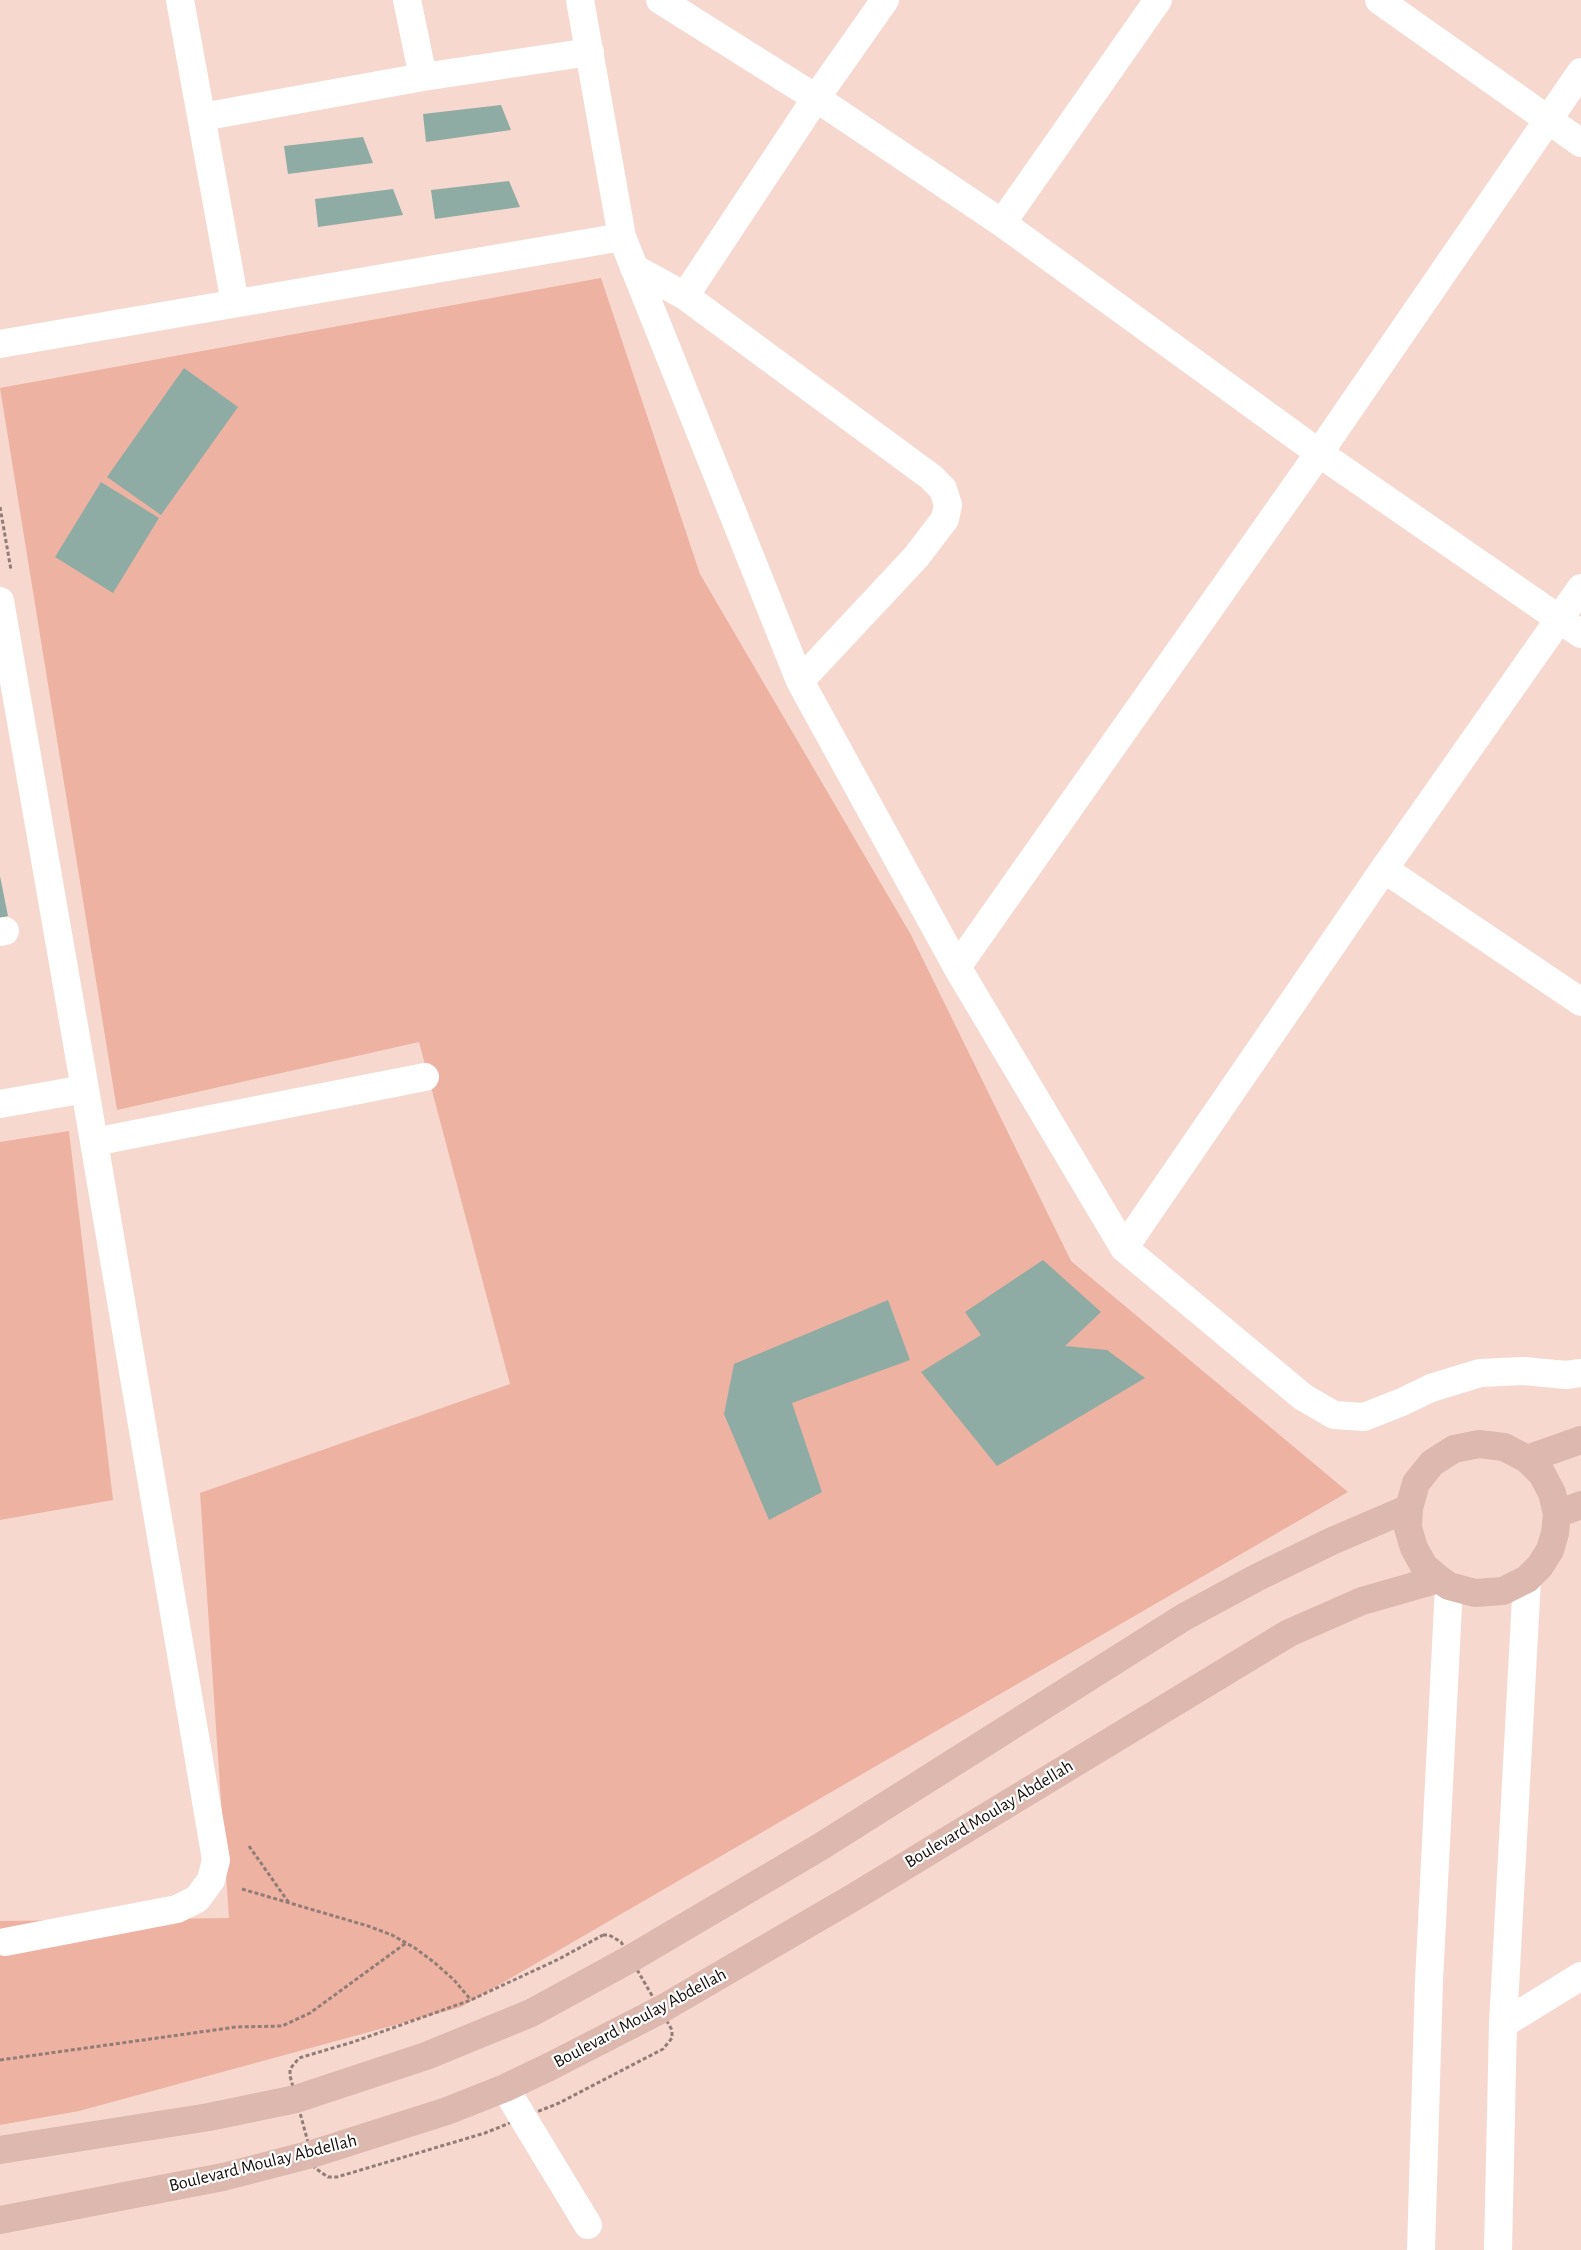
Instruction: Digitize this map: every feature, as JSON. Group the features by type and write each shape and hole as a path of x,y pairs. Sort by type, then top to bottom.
{"main road":[{"path":"1527,1459 1581,1440"},
{"path":"1479,1444 1504,1447 1527,1459 1546,1481 1552,1494 1569,1510 1555,1533 1550,1550 1540,1566 1527,1579 1502,1591 1475,1593 1444,1583 1424,1566 1414,1548 1408,1528 1408,1508 1416,1483 1432,1463 1454,1449 1479,1444"},
{"path":"0,2150 209,2117 296,2098 426,2056 531,2013 630,1959 820,1847 1184,1617 1315,1549 1408,1508"},
{"name":"Boulevard Moulay Abdellah","path":"0,2220 223,2177 303,2156 447,2111 506,2088 660,2010 854,1897 1289,1633 1353,1605 1444,1583"}],"street":[{"path":"180,0 235,303"},
{"path":"407,0 423,77"},
{"path":"580,0 622,237 800,681 957,967 1124,1248 1303,1397 1334,1415 1364,1417 1431,1388 1480,1373 1524,1371 1566,1375 1581,1373"},
{"path":"660,0 816,98 1002,223 1319,453 1570,627"},
{"path":"685,296 816,98 885,0"},
{"path":"1002,223 1158,0"},
{"path":"1379,0 1581,143"},
{"path":"202,117 423,77 590,52"},
{"path":"957,967 1319,453 1581,72"},
{"path":"0,344 622,237"},
{"path":"634,268 685,296 931,477 943,489 948,505 945,519 916,557 800,681"},
{"path":"1124,1248 1384,869 1570,627 1581,588"},
{"path":"0,601 216,1860 211,1880 196,1899 177,1909 5,1942"},
{"path":"1384,869 1581,1002"},
{"path":"94,1142 425,1077"},
{"path":"0,1104 85,1089"},
{"path":"1498,2250 1503,2024 1527,1579"},
{"path":"1421,2250 1444,1583"},
{"path":"1503,2024 1581,1976"},
{"path":"506,2088 588,2224"}],"path":[{"path":"211,1880 368,1926 406,1943 435,1963 471,2000"},
{"path":"0,2060 236,2027 282,2026 310,2013 406,1943"}],"shaded area":[{"path":"601,278 700,574 911,935 1071,1261 1348,1492 461,2007 79,2111 0,2125 0,1921 229,1918 200,1493 510,1384 419,1042 117,1110 0,388"},
{"path":"69,1131 113,1500 0,1520 0,1142"}],"building":[{"path":"501,105 511,130 426,142 423,114"},
{"path":"363,137 373,163 288,174 284,146"},
{"path":"509,181 520,207 435,219 431,190"},
{"path":"393,189 403,215 318,227 315,199"},
{"path":"184,368 238,407 161,515 107,477"},
{"path":"101,482 159,518 113,593 55,557"},
{"path":"0,876 8,916 0,918"},
{"path":"1043,1260 1101,1312 1065,1346 1107,1350 1145,1378 997,1466 921,1372 981,1335 965,1312"},
{"path":"888,1300 910,1360 792,1403 822,1492 769,1520 724,1414 734,1364"}]}
